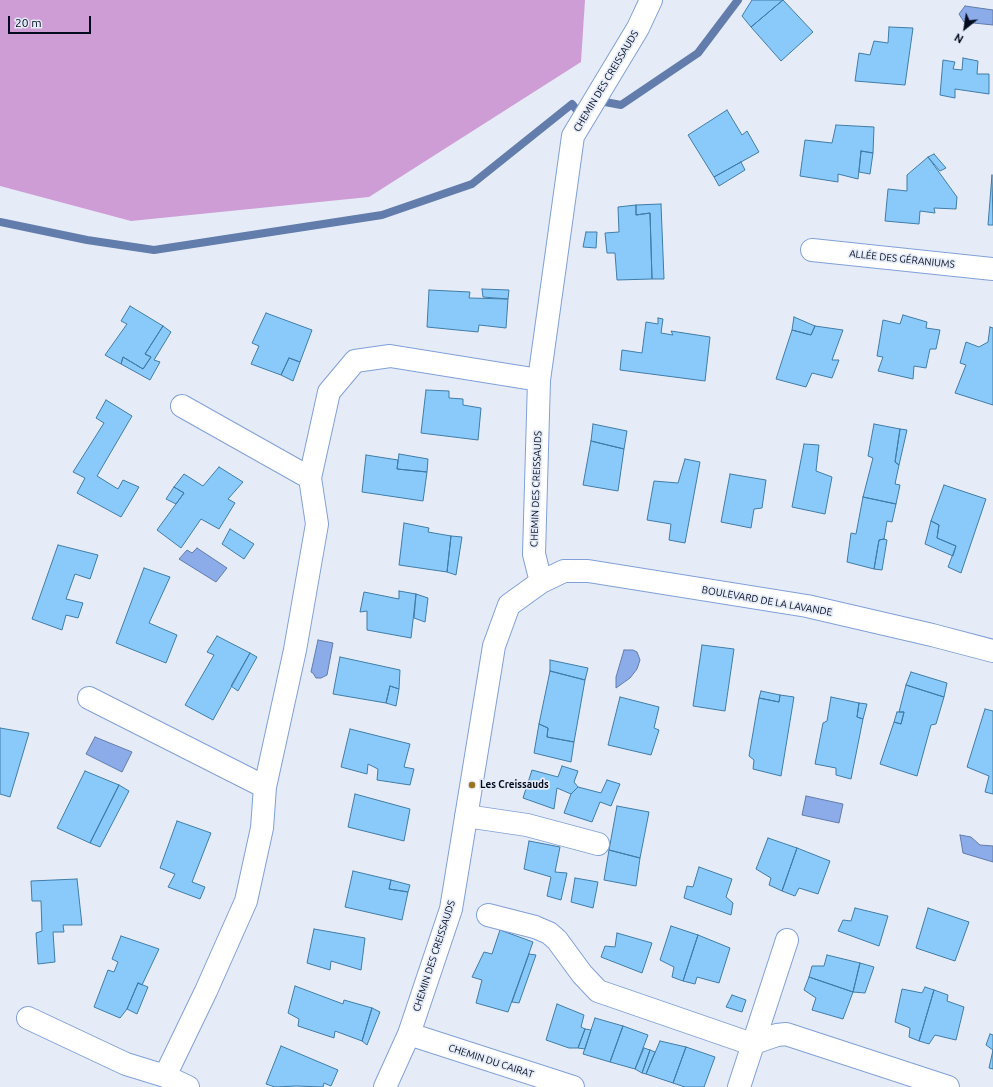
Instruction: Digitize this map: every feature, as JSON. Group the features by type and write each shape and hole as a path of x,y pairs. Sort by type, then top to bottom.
{"street":[{"name":"CHEMIN DES CREISSAUDS","path":"384,1087 409,1034 451,909 494,646 509,605 541,582 534,554 539,380 572,136 638,28 651,0"},
{"name":"ALLÉE DES GÉRANIUMS","path":"812,250 993,269"},
{"path":"164,1076 206,992 246,902 262,828 265,787 295,650 316,524 310,478 329,392 355,361 390,356 539,380"},
{"path":"182,406 310,478"},
{"name":"BOULEVARD DE LA LAVANDE","path":"541,582 564,571 588,571 807,606 932,635 993,651"},
{"path":"89,698 265,787"},
{"path":"466,816 527,825 598,844"},
{"path":"488,915 535,927 549,934 557,940 591,985 598,991 754,1043 777,1035 786,1034 948,1087"},
{"path":"739,1087 787,940"},
{"path":"28,1018 126,1064 164,1076 188,1087"},
{"name":"CHEMIN DU CAIRAT","path":"409,1034 573,1087"}],"shaded area":[{"path":"0,0 585,0 581,62 369,197 131,221 0,186"}],"water":[{"path":"965,6 993,10 993,25 964,22 959,14"},
{"path":"197,548 227,568 216,582 179,559 187,550 192,553"},
{"path":"318,640 333,643 327,675 321,678 316,678 311,672"},
{"path":"624,650 633,650 637,652 640,660 637,669 630,678 616,688 616,677"},
{"path":"95,737 132,752 122,772 86,754"},
{"path":"806,796 843,804 839,823 802,815"},
{"path":"960,835 971,837 980,845 993,846 993,862 963,853"}],"building":[{"path":"752,0 783,0 751,27 742,16"},
{"path":"783,0 813,32 781,61 751,27"},
{"path":"889,27 913,28 905,85 855,81 859,53 870,55 874,41 888,43"},
{"path":"963,58 978,61 977,74 989,74 989,94 955,89 955,98 940,95 943,60 955,62 953,69 962,70"},
{"path":"727,110 742,135 747,131 759,152 714,177 688,135"},
{"path":"836,125 874,127 873,153 861,151 858,179 838,174 838,182 800,176 805,140 832,143"},
{"path":"861,151 873,153 870,174 859,172"},
{"path":"934,154 946,168 940,171 928,157"},
{"path":"928,157 957,197 956,209 934,208 935,213 920,211 919,224 885,221 888,189 907,191 907,175"},
{"path":"741,162 745,170 719,186 714,177"},
{"path":"992,175 993,225 988,225"},
{"path":"661,204 664,279 652,279 650,213 636,215 636,205"},
{"path":"636,205 636,215 650,213 652,279 617,280 615,253 607,253 605,233 619,232 618,207"},
{"path":"586,232 597,232 596,248 583,247"},
{"path":"482,289 509,290 508,299 483,297"},
{"path":"429,290 470,292 469,298 508,299 506,328 479,325 478,332 427,327"},
{"path":"130,306 163,326 145,354 151,357 143,369 123,357 121,364 105,355 127,324 121,321"},
{"path":"266,313 312,330 300,362 289,358 281,375 251,364 259,346 252,343"},
{"path":"903,315 927,322 926,328 940,330 936,349 930,349 926,368 914,366 913,379 878,371 883,357 877,356 883,320 900,324"},
{"path":"794,317 815,326 811,335 792,330"},
{"path":"658,318 663,319 661,333 673,335 671,331 710,337 705,381 620,370 622,350 642,353 646,322 658,324"},
{"path":"163,326 171,332 154,360 160,362 150,380 121,364 123,357 143,369 151,357 145,354"},
{"path":"815,326 843,330 832,360 839,360 832,378 812,373 806,387 776,379 792,330 811,335"},
{"path":"990,327 993,328 993,405 955,393 966,365 960,363 966,342 979,347 988,342"},
{"path":"289,358 300,362 293,381 281,375"},
{"path":"426,390 449,391 449,398 463,399 463,405 481,408 478,440 421,433"},
{"path":"106,400 132,416 97,476 118,489 123,480 139,487 121,517 77,493 85,478 73,472 104,423 96,418"},
{"path":"593,424 627,431 624,449 591,441"},
{"path":"874,424 900,429 895,462 899,465 895,484 900,485 896,504 863,497 873,458 868,456"},
{"path":"900,429 907,430 899,465 895,462"},
{"path":"591,441 624,449 618,491 583,485"},
{"path":"804,444 819,445 816,471 832,477 825,514 792,507"},
{"path":"399,454 428,459 427,472 397,469"},
{"path":"366,455 398,460 397,469 427,472 423,501 362,492"},
{"path":"685,459 700,462 685,543 669,540 671,524 647,520 654,481 678,483"},
{"path":"219,467 243,482 228,499 235,503 219,529 201,519 181,548 157,530 184,493 174,487 184,474 203,486"},
{"path":"730,474 766,480 762,508 754,509 751,528 721,522"},
{"path":"944,485 986,499 961,573 948,567 956,546 937,538 939,525 931,521"},
{"path":"174,487 184,493 176,504 166,499"},
{"path":"863,497 896,504 892,522 887,521 884,539 879,540 874,569 847,562 851,533 856,534"},
{"path":"931,521 939,525 937,538 956,546 953,556 925,544"},
{"path":"404,523 429,528 428,532 451,536 447,572 399,565"},
{"path":"230,529 254,544 244,559 222,544"},
{"path":"451,536 462,537 456,575 447,572"},
{"path":"879,540 887,540 882,570 874,569"},
{"path":"58,545 98,555 90,579 75,574 66,599 83,603 78,618 66,615 62,630 32,619"},
{"path":"144,568 170,577 149,623 177,635 166,663 116,643"},
{"path":"399,591 416,594 411,638 367,630 367,611 360,612 364,592 399,599"},
{"path":"416,594 428,598 425,622 414,618"},
{"path":"217,636 250,653 213,720 185,705 214,655 207,652"},
{"path":"702,645 734,649 725,711 693,706"},
{"path":"250,653 257,657 238,691 231,686"},
{"path":"340,657 400,670 399,689 390,686 386,703 333,694"},
{"path":"550,660 588,668 585,680 550,671"},
{"path":"550,671 585,680 574,742 547,737 548,728 539,724"},
{"path":"911,672 947,683 944,697 906,685"},
{"path":"906,685 944,697 936,724 931,725 917,776 880,764 894,722 901,724 904,712 899,712"},
{"path":"390,686 399,689 396,706 386,703"},
{"path":"761,691 780,695 779,702 759,698"},
{"path":"780,695 794,697 781,776 753,769 754,760 749,756 759,698 779,702"},
{"path":"620,697 659,707 654,728 659,730 651,755 608,745"},
{"path":"831,697 859,703 857,717 863,719 851,779 836,775 836,768 815,764 823,723 827,721"},
{"path":"859,703 867,704 863,719 857,717"},
{"path":"985,709 993,711 993,794 985,792 989,776 967,767"},
{"path":"897,712 904,712 901,724 894,722"},
{"path":"539,724 548,728 547,737 574,742 571,762 534,753"},
{"path":"0,728 29,733 10,797 0,794"},
{"path":"350,729 410,744 404,767 414,769 410,785 377,780 378,769 368,764 367,774 341,767"},
{"path":"562,766 578,771 574,782 578,787 571,794 557,788 554,809 523,798 532,770 558,777"},
{"path":"85,771 119,785 90,843 57,828"},
{"path":"607,780 620,784 611,806 600,802 592,822 564,813 571,794 578,787 601,793"},
{"path":"119,785 129,791 100,847 90,843"},
{"path":"355,794 410,809 404,841 348,827"},
{"path":"617,806 649,812 640,858 609,850"},
{"path":"177,821 211,833 192,882 205,887 200,899 168,887 175,874 160,868"},
{"path":"768,838 797,848 782,891 769,885 771,878 756,869"},
{"path":"529,841 560,847 555,872 567,873 561,900 547,896 551,877 524,869"},
{"path":"797,848 830,861 818,894 799,888 795,896 782,891"},
{"path":"609,850 640,858 636,886 604,880"},
{"path":"699,867 732,879 726,897 733,903 731,915 684,898 687,886 693,887"},
{"path":"353,871 391,880 389,889 408,892 402,920 345,907"},
{"path":"575,878 598,882 593,908 571,902"},
{"path":"77,879 82,925 63,925 64,932 53,932 55,962 38,964 36,933 42,931 41,901 32,901 31,881"},
{"path":"391,880 410,885 408,892 389,889"},
{"path":"855,908 888,916 879,946 838,931 843,920 851,921"},
{"path":"928,908 969,922 955,961 916,948"},
{"path":"671,926 698,935 683,981 672,977 674,967 660,960"},
{"path":"314,929 365,938 361,970 331,961 330,970 307,963"},
{"path":"500,930 533,942 508,1012 476,1003 482,980 472,977 484,952 492,954"},
{"path":"617,933 652,943 642,973 601,957 605,946 615,947"},
{"path":"698,935 730,948 719,983 697,977 695,984 683,981"},
{"path":"121,936 159,949 142,985 138,983 127,1009 120,1018 94,1007 108,970 114,972 118,962 112,959"},
{"path":"529,954 536,955 519,1003 512,1002"},
{"path":"827,955 860,963 853,992 809,977 812,966 824,966"},
{"path":"860,963 874,967 865,993 853,992"},
{"path":"809,977 853,992 843,1019 812,1010 816,998 804,990"},
{"path":"138,983 148,987 137,1014 127,1009"},
{"path":"295,986 343,1004 344,1000 372,1008 362,1041 335,1031 334,1038 298,1026 299,1019 288,1013"},
{"path":"925,987 934,990 919,1041 909,1037 910,1028 895,1022 902,989 922,993"},
{"path":"934,990 948,995 947,1001 964,1007 956,1040 935,1035 929,1044 919,1041"},
{"path":"732,995 746,1000 742,1012 726,1007"},
{"path":"557,1004 584,1015 581,1027 585,1029 578,1048 569,1048 546,1040"},
{"path":"372,1008 380,1012 367,1045 362,1041"},
{"path":"595,1018 623,1026 610,1062 583,1054"},
{"path":"623,1026 648,1035 635,1069 610,1062"},
{"path":"585,1029 591,1030 585,1049 578,1048"},
{"path":"990,1034 993,1035 993,1050 986,1045"},
{"path":"660,1041 686,1047 673,1083 646,1074"},
{"path":"281,1046 338,1070 331,1086 324,1083 323,1087 275,1087 266,1084"},
{"path":"686,1047 715,1057 704,1087 685,1087 673,1083"},
{"path":"644,1048 650,1050 642,1073 635,1069"},
{"path":"650,1050 655,1052 646,1074 642,1073"},
{"path":"993,1050 993,1069 989,1068"}],"waterway":[{"path":"605,102 621,105 698,53 738,0"},
{"path":"0,222 87,240 154,250 382,215 472,184 572,104 579,113"}],"place":[{"name":"Les Creissauds","path":"472,785"}]}
